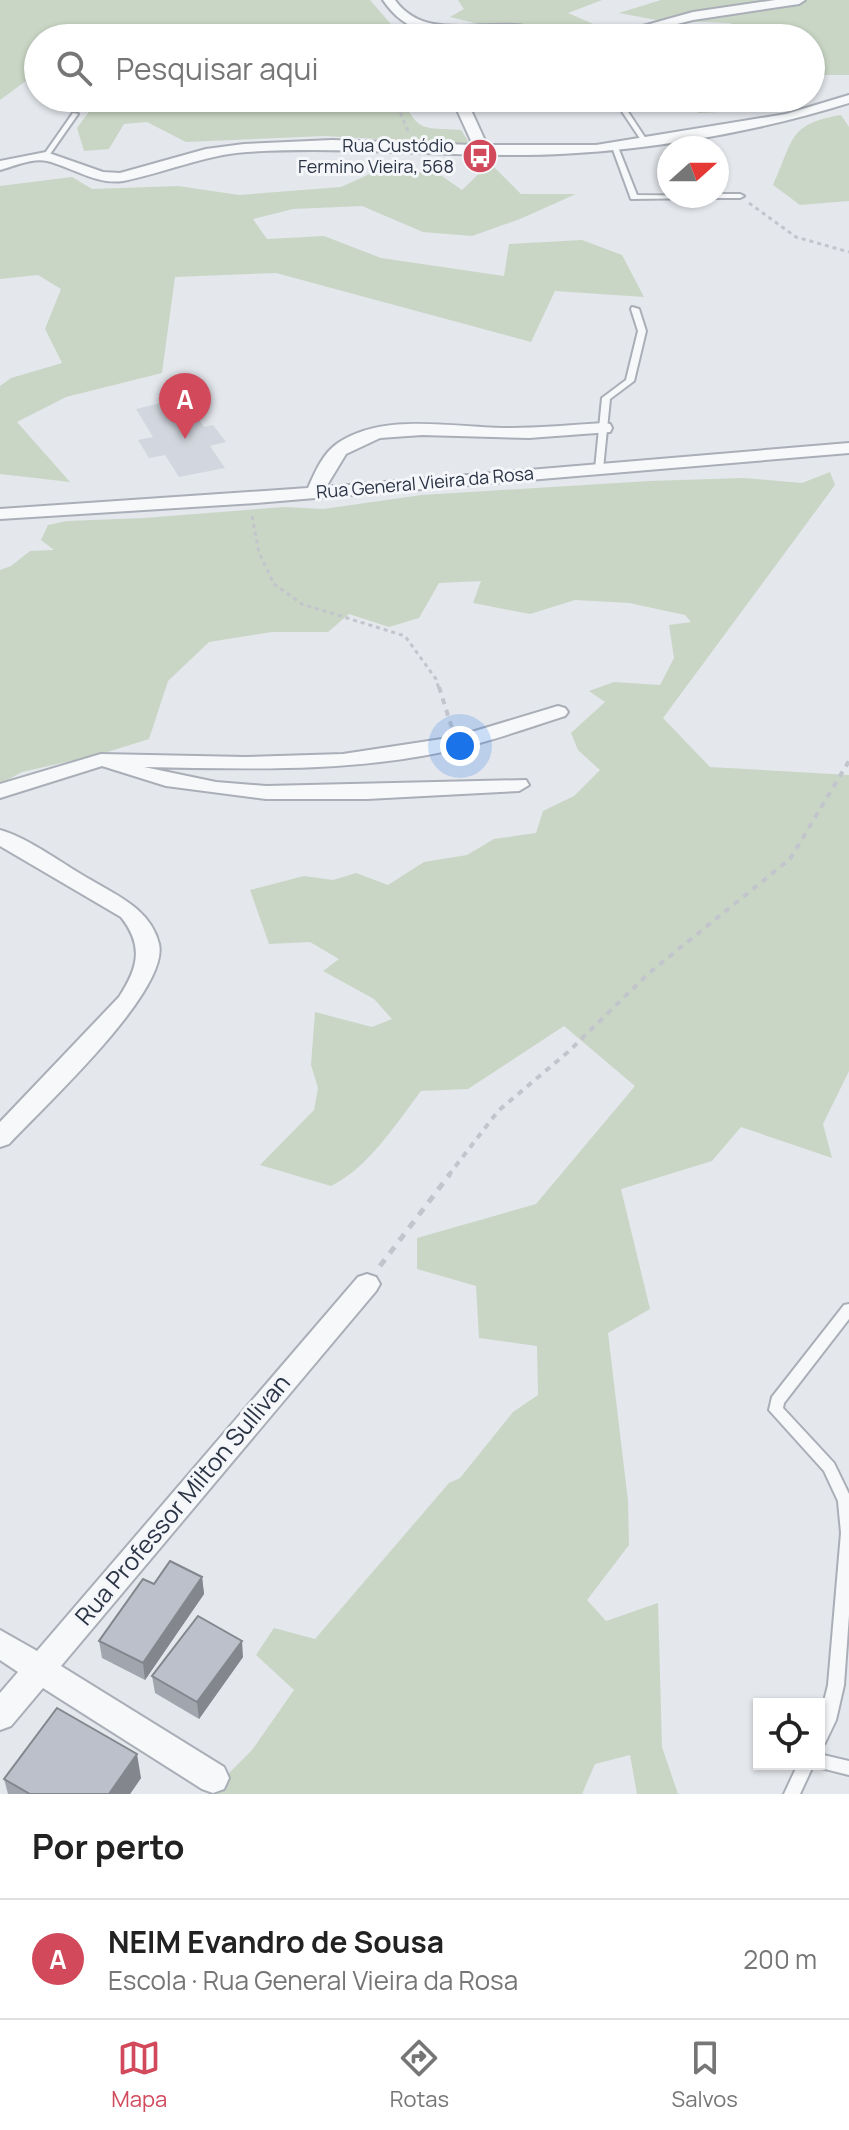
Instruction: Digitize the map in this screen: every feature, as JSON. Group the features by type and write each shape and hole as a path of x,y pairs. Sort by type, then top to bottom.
{"street":[{"path":"389,0 395,12 414,24"},
{"path":"661,24 693,16 799,0"},
{"path":"825,106 849,99"},
{"path":"465,112 482,149"},
{"path":"0,166 25,158 46,156 101,176 120,177 206,153 244,148 332,144 553,151 615,147 788,118 807,112"},
{"path":"315,492 333,455 348,444 369,436 460,430 504,433 604,428"},
{"name":"Rua General Vieira da Rosa","path":"0,514 256,498 849,448"},
{"path":"0,792 32,779 101,760 328,761 457,743 558,712"},
{"path":"101,760 156,780 276,795 333,796 414,788 519,785"},
{"path":"0,837 129,912 145,930 151,954 142,981 127,1003 0,1138"},
{"name":"Rua Professor Milton Sullivan","path":"0,1716 367,1284"},
{"path":"0,1644 213,1778"}],"lane":[{"path":"625,112 645,142"},
{"path":"46,156 75,114"},
{"path":"615,147 634,197 657,197"},
{"path":"729,196 740,196"},
{"path":"599,469 606,398 630,381 634,368 635,350 642,331 635,309"},
{"path":"825,1726 836,1685 848,1533 845,1501 829,1467 776,1410 777,1401 849,1309"},
{"path":"825,1762 849,1768"},
{"path":"792,1794 803,1770"}],"path":[{"path":"399,112 412,136 413,148"},
{"path":"740,196 796,237 849,252"},
{"path":"256,498 252,520 259,553 274,584 302,604 405,636 436,679 457,743"},
{"path":"367,1284 498,1111 568,1052 649,973 790,859 849,761"}],"shaded area":[{"path":"182,401 191,407 204,427 213,425 226,442 210,446 225,468 179,477 165,455 149,458 138,440 153,437 136,409"}],"green space":[{"path":"0,0 370,0 391,24 24,24 24,82 0,100"},
{"path":"458,0 602,0 568,13 593,24 479,24 450,17 464,9"},
{"path":"661,0 849,0 849,75 825,75 825,24 656,20 619,13"},
{"path":"410,112 424,126 461,130 470,144 324,136 186,142 147,122 124,124 109,149 84,151 77,128 88,113"},
{"path":"841,115 849,127 849,201 800,205 773,185 790,145 801,129 811,123"},
{"path":"490,163 521,194 576,194 472,236 423,232 362,206 293,209 253,219 267,239 324,236 381,258 504,276 509,244 582,240 622,255 644,297 555,291 531,342 276,273 175,277 162,373 66,397 17,422 70,482 0,474 0,386 11,378 62,363 45,329 61,289 38,275 0,279 0,186 72,177 92,189 178,186 239,195 341,187 372,173 436,172 462,190"},
{"path":"830,472 835,485 663,718 710,767 849,775 849,1071 823,1124 832,1158 741,1127 712,1161 621,1189 650,1309 608,1333 628,1501 629,1545 587,1600 606,1621 658,1603 662,1747 678,1794 637,1794 630,1755 595,1764 582,1794 208,1794 252,1750 294,1690 256,1655 274,1628 315,1639 449,1483 460,1478 513,1412 538,1395 537,1346 479,1338 476,1286 417,1269 417,1238 536,1204 635,1086 564,1026 468,1089 421,1091 369,1157 331,1186 260,1165 314,1110 318,1088 311,1065 315,1012 372,1027 392,1019 374,999 323,971 339,959 310,942 269,944 250,890 304,876 333,880 356,873 388,885 424,862 467,855 494,839 536,833 543,811 574,796 600,770 578,750 571,733 605,702 589,691 614,682 660,685 674,658 669,625 691,622 685,615 629,603 575,600 530,614 473,603 481,581 439,583 419,618 389,627 349,614 328,632 272,632 209,642 168,681 149,739 101,754 22,772 0,784 0,570 11,566 30,551 54,550 41,540 48,525 67,521 284,507 323,509 422,495 649,481 743,478 802,483"}],"building":[{"path":"170,1561 202,1577 143,1663 99,1641 143,1579 154,1584"},
{"path":"198,1616 242,1641 197,1702 152,1676"},
{"path":"57,1708 137,1754 109,1794 30,1794 4,1779"}],"place":[{"name":"Rua Custódio Fermino Vieira, 568","path":"480,156"},
{"name":"NEIM Evandro de Sousa","path":"185,439"}]}
